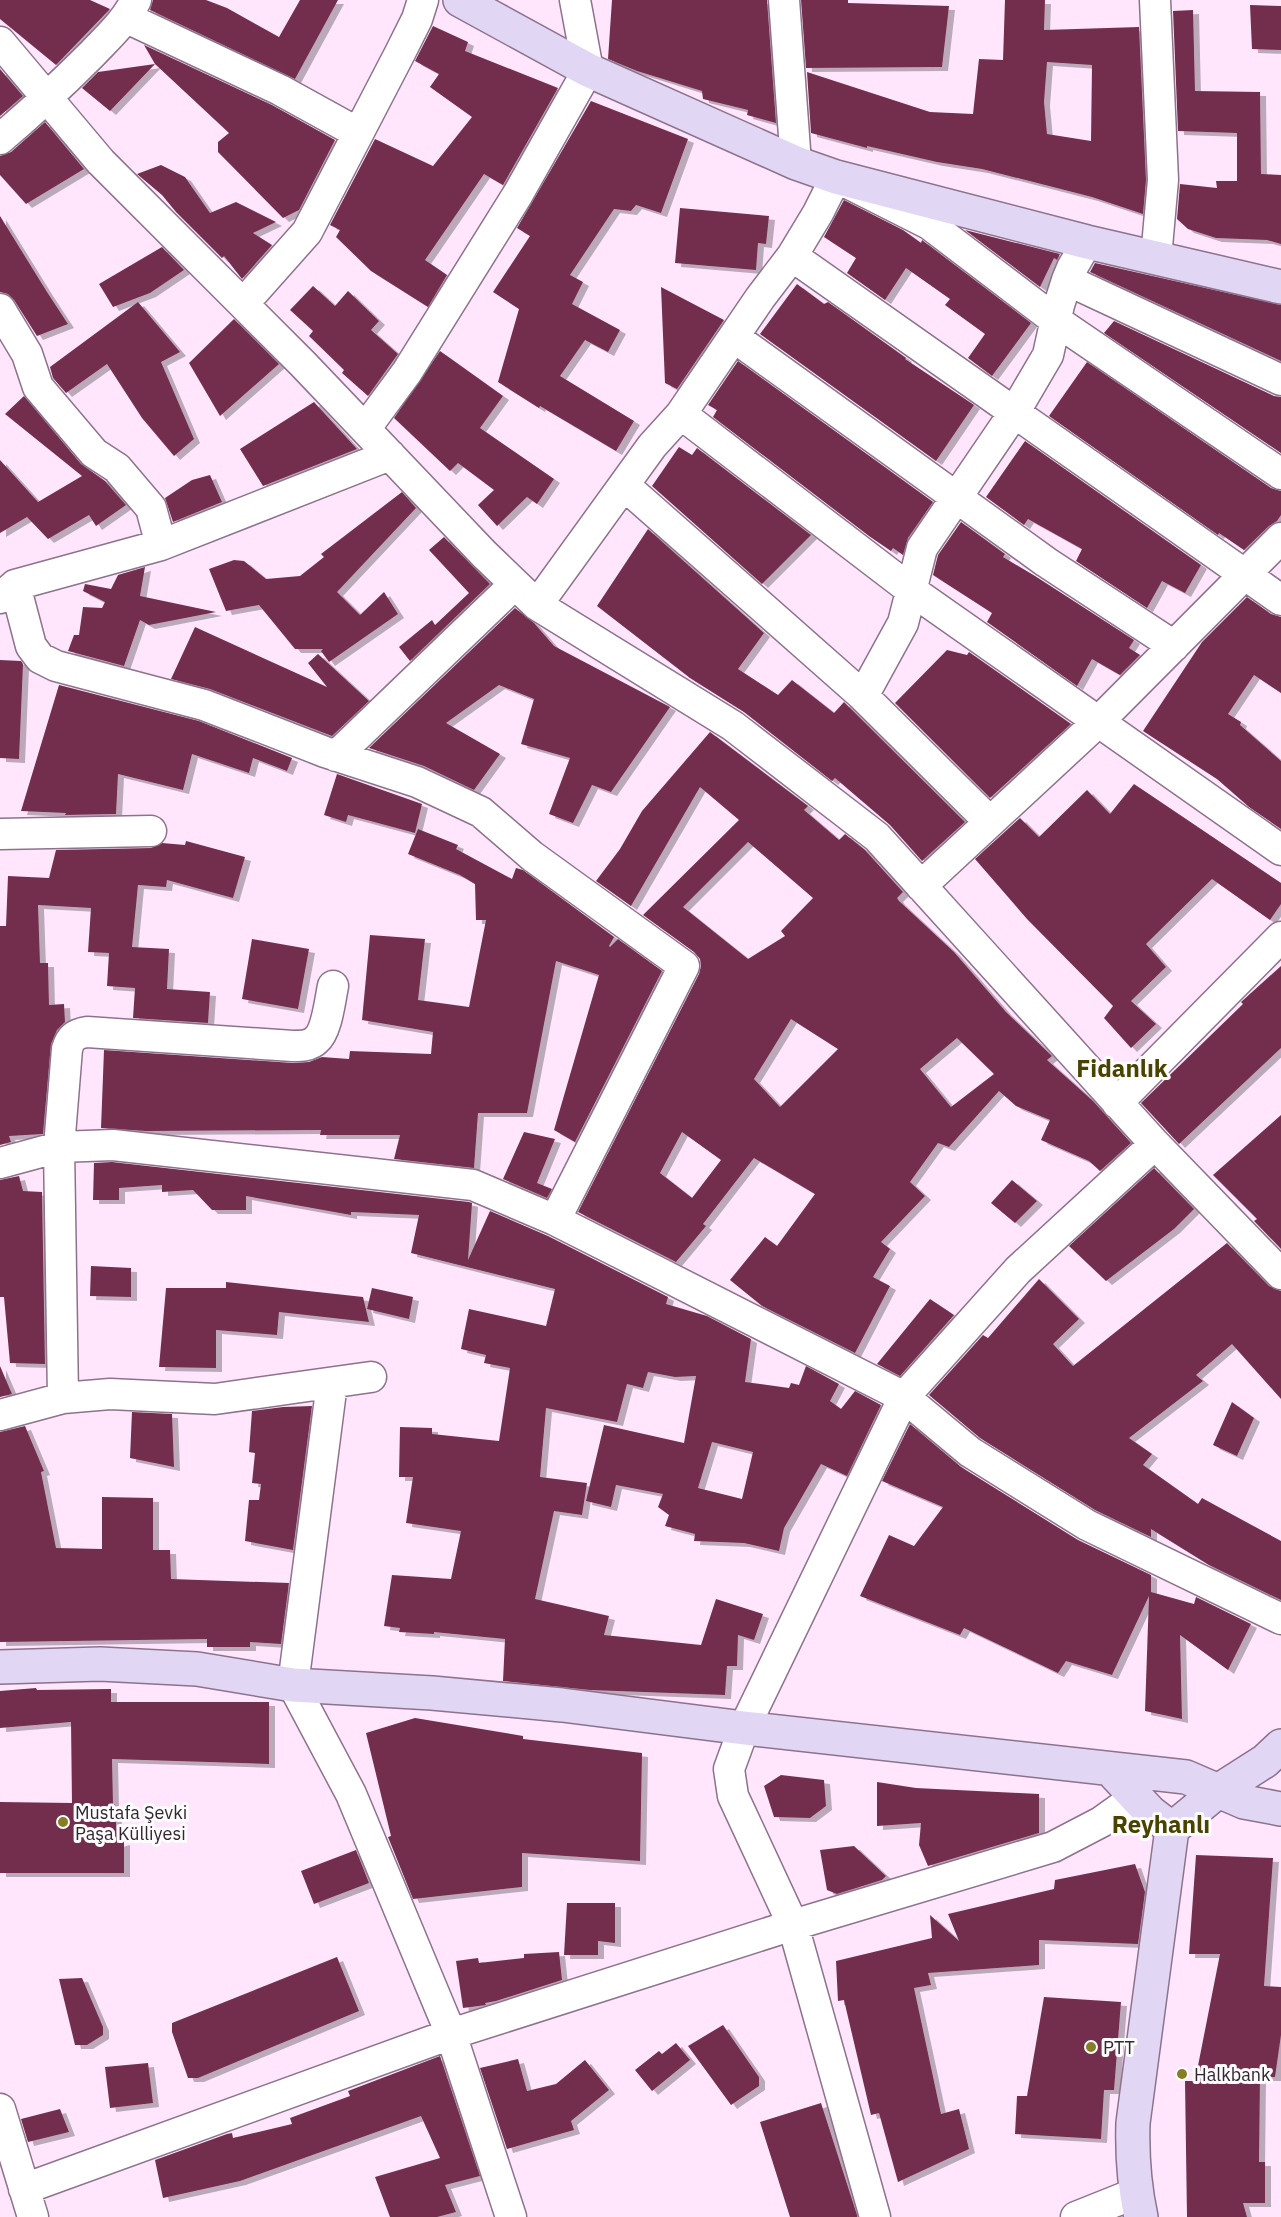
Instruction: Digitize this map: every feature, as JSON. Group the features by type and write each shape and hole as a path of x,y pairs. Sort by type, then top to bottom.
{"street":[{"path":"243,304 308,232 417,19 423,0"},
{"path":"459,0 588,70 795,163 836,177 1087,242 1281,287"},
{"path":"365,429 407,372 518,194 588,70 575,0"},
{"path":"784,0 795,163"},
{"path":"1155,0 1163,180 1156,258"},
{"path":"0,139 48,99 131,9 358,133"},
{"path":"0,42 101,162 537,605 733,726 877,837 1117,1103 1281,1274"},
{"path":"537,605 652,446 681,414 792,256 836,177"},
{"path":"836,177 929,225 1055,320 1281,474"},
{"path":"863,696 903,623 922,548 1014,413 1048,355 1055,320 1067,280 1087,242"},
{"path":"792,256 1281,600"},
{"path":"1067,280 1281,380"},
{"path":"0,309 27,354 38,387 94,453 117,468 151,508 161,545"},
{"path":"734,337 1046,562 1174,646"},
{"path":"681,414 911,590 1281,850"},
{"path":"390,455 161,545 7,592 31,646 40,658 56,666 204,705 336,756 417,782 481,812 532,856 684,966 555,1220"},
{"path":"624,485 863,696 990,822"},
{"path":"921,886 1098,722 1281,538"},
{"path":"336,756 515,584"},
{"path":"0,834 151,831"},
{"path":"1117,1103 1281,937"},
{"path":"63,1398 59,1147 69,1041 77,1034 87,1032 293,1046 307,1045 316,1040 322,1032 333,986"},
{"path":"875,2217 793,1925 733,1796 729,1769 744,1728 904,1397 1018,1270 1155,1144"},
{"path":"0,1163 59,1147 113,1145 473,1185 555,1220 904,1397 970,1452 1086,1525 1281,1619"},
{"path":"0,1415 63,1398 110,1394 215,1399 371,1377"},
{"path":"332,1383 293,1685 351,1794 451,2034 511,2217"},
{"path":"0,1667 100,1664 197,1669 293,1685 432,1693 562,1705 744,1728 1186,1777 1244,1802 1281,1809"},
{"path":"1076,2217 1139,2205 1132,2155 1133,2123 1172,1829 1218,1791 1265,1761 1281,1746"},
{"path":"1110,1768 1136,1797 1172,1829"},
{"path":"24,2189 451,2034 793,1925 1053,1847 1101,1822 1136,1797"},
{"path":"0,2109 33,2217"}],"building":[{"path":"0,0 90,0 110,9 56,65 0,19"},
{"path":"153,0 206,0 227,8 279,37 300,0 338,0 295,79 150,10"},
{"path":"612,0 767,0 776,123 747,115 748,110 703,99 702,91 637,71 608,59"},
{"path":"801,0 848,0 848,3 949,6 942,67 806,68"},
{"path":"1005,0 1045,0 1044,30 1139,27 1146,180 1143,214 1092,197 982,169 937,162 867,146 867,148 811,133 807,72 930,112 973,114 979,59 1003,60","holes":["1047,62 1092,65 1091,141 1047,134 1044,102"]},
{"path":"1250,5 1281,6 1281,50 1252,49"},
{"path":"1193,10 1195,91 1260,92 1261,174 1281,175 1281,244 1267,240 1216,238 1188,229 1177,219 1180,184 1217,188 1216,181 1237,181 1237,133 1178,131 1173,11"},
{"path":"433,26 468,42 465,51 558,88 503,185 484,174 425,260 447,275 428,307 371,271 336,237 340,230 330,225 375,139 433,166 472,117 430,87 439,74 415,61"},
{"path":"144,45 272,105 335,140 299,210 283,218 218,152 218,142 229,133 155,64"},
{"path":"155,64 110,111 82,88 98,72"},
{"path":"0,69 23,96 0,116"},
{"path":"591,101 688,139 661,213 636,205 631,211 614,209 570,275 583,282 572,304 620,330 608,352 585,340 560,376 634,421 616,451 498,382 519,309 493,292 530,236 517,228"},
{"path":"45,122 84,169 26,204 0,175 0,156 11,152"},
{"path":"161,165 185,177 210,213 236,202 276,222 253,233 272,245 242,279 224,256 222,258 162,195 137,174"},
{"path":"844,200 903,230 921,243 922,240 1031,323 992,376 968,358 985,334 945,305 950,299 906,268 885,300 847,273 856,258 824,237"},
{"path":"680,208 769,216 766,244 758,243 756,270 675,263"},
{"path":"0,216 68,324 37,336 14,300 8,294 0,292"},
{"path":"965,230 1060,254 1057,260 1054,258 1040,287"},
{"path":"162,247 184,270 150,293 113,307 99,284"},
{"path":"1095,263 1281,305 1281,361 1090,272"},
{"path":"797,284 824,304 828,302 905,359 974,405 936,461 760,334"},
{"path":"313,286 335,306 348,291 379,321 371,330 398,354 368,396 342,373 344,370 309,336 313,331 290,310"},
{"path":"661,287 724,320 677,389 665,383"},
{"path":"138,302 180,352 161,362 194,439 174,456 142,418 107,364 66,393 53,378 50,367"},
{"path":"234,319 279,364 220,416 189,363"},
{"path":"1114,321 1274,396 1281,397 1281,453 1104,333"},
{"path":"440,351 503,396 480,428 554,479 537,504 527,497 497,526 478,505 494,490 458,463 450,471 394,418"},
{"path":"738,361 933,502 908,538 903,555 893,548 891,551 869,536 713,417 717,410 708,405"},
{"path":"1087,362 1271,488 1281,491 1281,515 1277,521 1244,550 1219,533 1218,535 1049,416"},
{"path":"24,396 81,464 105,481 126,505 96,526 89,515 48,539 27,517 0,533 0,460 38,502 82,476 5,414"},
{"path":"314,402 357,449 263,486 240,449"},
{"path":"1025,441 1201,565 1185,593 1162,581 1147,608 1076,561 1082,549 1028,519 1024,525 986,497"},
{"path":"679,447 692,455 697,448 811,535 762,584 652,486"},
{"path":"210,475 222,502 173,522 165,498 192,480"},
{"path":"402,492 416,508 337,592 360,615 384,592 398,614 329,662 321,651 323,649 295,649 259,605 226,611 209,569 234,560 244,561 266,579 300,576 324,557 321,554"},
{"path":"961,522 1005,554 1003,557 1134,640 1129,648 1140,655 1120,675 1092,659 1077,686 987,622 992,613 933,575 938,555"},
{"path":"648,529 764,633 738,669 778,695 792,680 834,713 844,702 965,822 922,861 890,825 835,778 832,781 744,712 690,678 597,606"},
{"path":"444,537 490,584 410,661 399,647 432,620 435,625 469,593 429,550"},
{"path":"145,567 140,596 216,612 149,625 140,620 124,666 68,651 74,635 79,635 83,607 102,608 105,602 83,591 85,584 111,589 118,575"},
{"path":"1247,597 1271,614 1281,617 1281,693 1254,675 1228,714 1241,722 1240,725 1281,761 1281,829 1249,807 1217,779 1143,731 1202,642"},
{"path":"515,608 534,623 554,646 670,707 611,792 592,785 573,823 549,814 570,758 521,744 534,699 499,685 446,723 500,754 474,790 424,766 369,748"},
{"path":"195,627 327,687 308,663 318,654 369,701 332,736 210,689 171,679"},
{"path":"947,650 967,655 969,652 1071,724 990,798 895,703"},
{"path":"0,660 21,661 23,664 19,759 0,758"},
{"path":"59,685 199,721 292,758 287,771 253,758 249,773 192,754 183,790 118,774 116,814 65,815 66,813 21,811"},
{"path":"710,732 808,806 804,810 839,840 845,834 865,850 903,892 897,898 899,901 954,952 1006,1012 1052,1056 1047,1060 1093,1101 1131,1143 1100,1171 1089,1161 1041,1140 1050,1120 1016,1106 999,1091 949,1147 938,1143 910,1182 925,1196 881,1242 890,1249 873,1277 890,1286 855,1353 762,1306 730,1280 765,1237 777,1246 815,1194 754,1158 703,1224 706,1226 676,1262 578,1212 701,966 700,959 694,952 643,915 739,820 700,787 631,906 596,881 620,849 642,811","holes":["748,842 813,898 781,931 785,936 748,959 683,907","791,1019 838,1049 780,1107 754,1079","957,1038 994,1074 951,1107 920,1069","682,1132 721,1160 692,1198 660,1173"]},
{"path":"337,774 422,804 415,833 348,815 346,822 324,815"},
{"path":"1134,784 1281,883 1281,904 1270,920 1212,879 1146,944 1166,967 1131,1001 1156,1024 1131,1048 1104,1018 1113,1006 1027,919 975,859 1020,818 1039,837 1087,790 1110,814"},
{"path":"418,829 458,845 456,849 512,879 516,868 523,870 614,937 610,947 618,939 662,971 575,1142 554,1130 599,975 556,961 527,1113 478,1113 474,1168 394,1159 400,1135 320,1135 321,1130 146,1131 101,1128 104,1050 293,1063 309,1062 322,1057 349,1059 350,1051 431,1054 433,1032 362,1020 370,935 425,939 418,1000 469,1007 486,920 476,920 475,884 460,875 408,854"},
{"path":"186,841 245,857 233,898 167,880 166,887 138,885 132,947 169,949 167,989 210,992 208,1023 133,1018 135,988 107,986 109,953 88,952 91,908 38,905 40,963 48,963 49,1005 64,1004 65,1022 57,1030 51,1044 43,1134 9,1136 11,1142 0,1145 0,926 6,926 8,876 49,878 56,850 151,848 162,843 185,845"},
{"path":"252,939 309,949 298,1009 242,999"},
{"path":"1281,966 1281,1048 1179,1144 1141,1103 1243,1004 1241,1002"},
{"path":"1281,1115 1281,1249 1254,1221 1257,1219 1213,1175"},
{"path":"524,1132 555,1139 537,1183 552,1189 547,1198 503,1179"},
{"path":"112,1162 469,1202 472,1203 468,1260 490,1211 548,1236 668,1297 666,1304 707,1316 751,1339 745,1382 789,1388 791,1383 799,1385 806,1366 839,1384 830,1401 841,1409 855,1391 881,1405 847,1476 821,1464 784,1528 779,1551 744,1543 694,1541 695,1534 665,1526 669,1515 658,1507 663,1494 616,1485 611,1507 586,1501 604,1425 684,1443 696,1376 675,1377 648,1372 643,1388 627,1384 617,1422 546,1408 540,1477 587,1483 582,1515 554,1511 535,1599 609,1616 604,1635 701,1645 716,1599 763,1614 754,1640 738,1635 737,1666 727,1666 725,1695 590,1690 503,1681 505,1639 434,1632 434,1634 399,1632 400,1628 384,1626 392,1575 451,1579 461,1531 406,1523 413,1477 399,1477 400,1427 432,1428 432,1434 499,1441 510,1368 484,1363 486,1355 461,1349 469,1309 546,1326 555,1289 411,1253 419,1215 351,1212 351,1215 246,1196 246,1210 212,1210 193,1190 162,1192 162,1185 119,1188 119,1200 93,1200 94,1163","holes":["712,1442 753,1452 742,1499 698,1488"]},
{"path":"1154,1168 1194,1209 1174,1229 1106,1281 1069,1246"},
{"path":"19,1176 23,1191 42,1192 45,1364 10,1363 4,1297 0,1297 0,1180"},
{"path":"1012,1180 1037,1201 1015,1223 991,1203"},
{"path":"1227,1243 1269,1286 1281,1291 1281,1399 1232,1344 1196,1375 1203,1381 1129,1438 1152,1454 1143,1465 1198,1504 1202,1498 1281,1541 1281,1600 1209,1565 1151,1529 1151,1537 1095,1510 980,1438 929,1395 983,1335 988,1338 1039,1279 1079,1319 1053,1344 1073,1366"},
{"path":"91,1266 131,1268 131,1297 90,1296"},
{"path":"226,1282 363,1297 369,1322 279,1312 277,1335 216,1330 216,1368 159,1367 166,1288 226,1288"},
{"path":"372,1288 413,1297 409,1319 367,1309"},
{"path":"930,1299 954,1315 900,1376 877,1364"},
{"path":"0,1366 12,1394 0,1397"},
{"path":"1232,1402 1254,1418 1237,1456 1213,1445"},
{"path":"312,1406 293,1550 245,1541 249,1500 259,1500 261,1484 252,1483 255,1453 249,1452 252,1411"},
{"path":"132,1412 172,1414 174,1467 130,1458"},
{"path":"910,1424 961,1467 1078,1540 1151,1575 1151,1592 1194,1604 1196,1597 1251,1624 1228,1670 1180,1635 1182,1719 1145,1711 1149,1596 1112,1675 1066,1661 1058,1673 964,1628 960,1635 860,1596 889,1535 914,1546 943,1507 882,1481"},
{"path":"25,1426 44,1471 41,1472 56,1548 102,1549 102,1497 153,1498 153,1550 170,1550 171,1579 289,1583 281,1644 250,1642 250,1647 207,1647 207,1639 0,1642 0,1432"},
{"path":"36,1688 37,1690 111,1689 111,1702 269,1702 269,1764 112,1759 117,1843 124,1841 124,1873 0,1873 0,1802 72,1803 71,1722 0,1728 0,1691"},
{"path":"415,1718 523,1736 523,1739 642,1753 640,1861 522,1853 522,1887 413,1899 388,1837 391,1836 366,1733"},
{"path":"781,1775 824,1780 826,1806 810,1818 774,1817 764,1786"},
{"path":"877,1782 916,1788 1039,1794 1039,1833 928,1866 919,1845 921,1823 877,1826"},
{"path":"854,1846 886,1876 882,1880 837,1894 827,1890 820,1850"},
{"path":"356,1850 369,1883 314,1904 301,1871"},
{"path":"1196,1855 1273,1858 1264,1986 1281,1987 1281,2035 1275,2077 1260,2077 1259,2162 1265,2162 1265,2203 1243,2203 1247,2217 1187,2217 1185,2081 1195,2081 1220,1954 1189,1954"},
{"path":"1135,1864 1145,1892 1138,1944 1039,1940 1039,1965 928,1973 931,1985 914,1988 941,2114 959,2109 969,2149 898,2182 879,2113 871,2115 844,2000 838,2001 836,1961 932,1938 930,1915 959,1941 948,1914 1054,1889 1055,1880"},
{"path":"567,1903 615,1903 615,1943 598,1941 598,1955 564,1955"},
{"path":"559,1952 562,1980 485,2003 486,2005 463,2008 456,1961 478,1958 479,1963 524,1958 524,1954"},
{"path":"337,1957 359,2011 198,2078 188,2078 172,2032 172,2023"},
{"path":"82,1978 103,2027 103,2035 87,2045 75,2045 59,1979"},
{"path":"1044,1997 1121,2002 1114,2090 1104,2090 1101,2139 1015,2134 1017,2096 1027,2096"},
{"path":"723,2025 759,2077 759,2086 731,2105 688,2046"},
{"path":"676,2043 690,2060 652,2091 635,2070 659,2051 662,2054"},
{"path":"440,2056 480,2176 445,2185 456,2212 437,2217 390,2217 375,2177 440,2158 421,2116 240,2181 163,2198 155,2160 227,2134 232,2133 233,2138 292,2124 290,2118 350,2096 348,2091"},
{"path":"518,2059 527,2091 556,2084 585,2060 609,2090 571,2121 574,2130 507,2149 480,2068"},
{"path":"148,2063 153,2103 110,2108 105,2067"},
{"path":"821,2103 857,2217 790,2217 760,2122"},
{"path":"60,2109 69,2132 28,2142 21,2119"}],"place":[{"name":"Mustafa Şevki Paşa Külliyesi","path":"63,1822"},
{"name":"PTT","path":"1091,2047"},
{"name":"Halkbank","path":"1182,2074"}],"district":[{"name":"Fidanlık","path":"1122,1068"},
{"name":"Reyhanlı","path":"1161,1824"}]}
